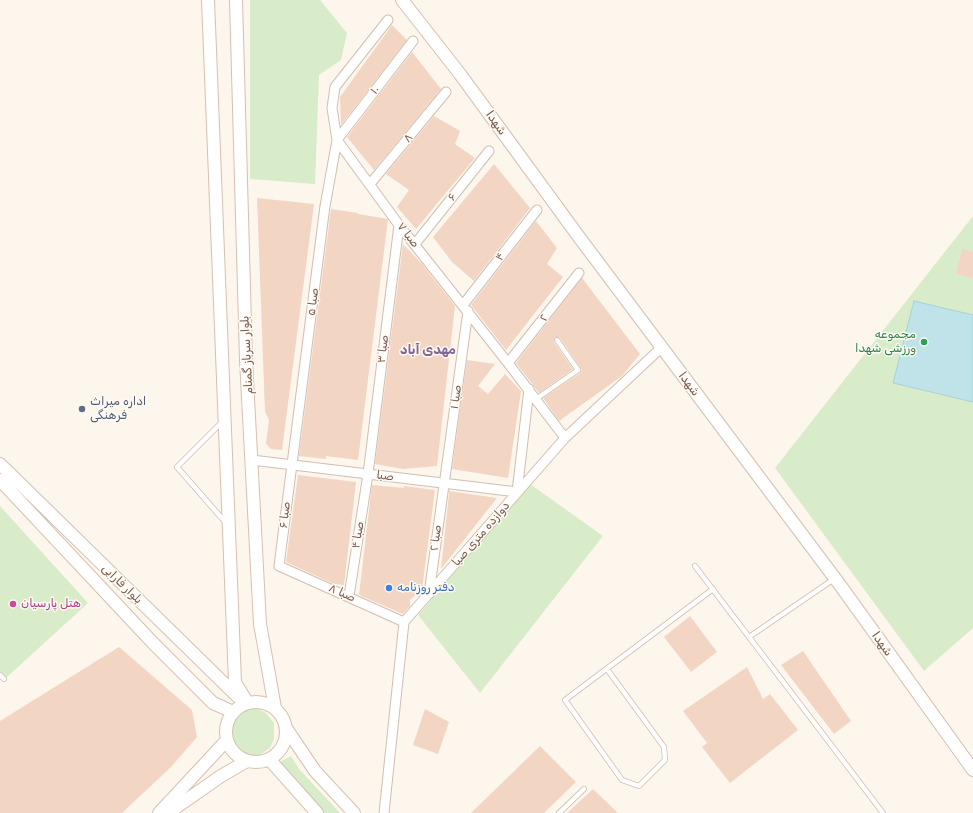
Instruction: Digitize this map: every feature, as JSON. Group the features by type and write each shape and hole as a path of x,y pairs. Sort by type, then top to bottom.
{"main road":[{"name":"بلوار سرباز گمنام","path":"208,0 235,682 245,703"},
{"name":"بلوار سرباز گمنام","path":"236,0 246,352 260,624 275,708"},
{"name":"شهدا","path":"402,0 460,74 835,579 973,770"},
{"name":"بلوار فارابی","path":"0,464 245,703"},
{"name":"بلوار فارابی","path":"0,480 153,643 213,703 232,712"},
{"path":"153,643 167,628"},
{"path":"286,728 282,748 269,759 258,762 246,761 234,753 226,741 226,726 232,712 245,703 262,702 275,708 282,717 286,728 315,772 354,813"},
{"path":"159,813 226,741"},
{"path":"269,759 317,813"},
{"path":"168,813 221,776 246,761"}],"street":[{"name":"صبا ۷","path":"388,20 335,87 332,108 337,140 399,225 466,308 565,438"},
{"name":"۱۰","path":"337,140 413,41"},
{"name":"۸","path":"370,184 446,92"},
{"name":"صبا ۵","path":"292,465 324,214 337,140"},
{"name":"۶","path":"415,244 489,151"},
{"name":"۴","path":"466,308 537,210"},
{"name":"صبا ۳","path":"368,474 399,225"},
{"name":"۲","path":"508,363 579,273"},
{"name":"صبا ۱","path":"444,483 466,308"},
{"name":"دوازده متری صبا","path":"404,622 565,438 662,347"},
{"path":"518,492 529,390"},
{"name":"صبا","path":"252,460 518,492"},
{"name":"صبا ۶","path":"279,566 292,465"},
{"name":"صبا ۴","path":"349,596 368,474"},
{"name":"صبا ۲","path":"429,594 444,483"},
{"name":"صبا ۸","path":"279,566 349,596 404,622"},
{"path":"384,813 404,622"}],"lane":[{"path":"536,399 578,370 557,340"},
{"path":"225,420 177,467 229,527"},
{"path":"695,566 883,813"},
{"path":"749,637 835,579"},
{"path":"607,669 664,747 665,760 639,786 622,780 564,700 713,589"},
{"path":"0,674 4,679"},
{"path":"559,813 584,789"}],"green space":[{"path":"250,0 320,0 347,33 341,60 319,75 315,184 250,179"},
{"name":"مجموعه ورزشی شهدا","path":"973,216 973,628 924,671 775,468"},
{"path":"530,484 603,536 480,693 418,615"},
{"path":"0,506 88,603 6,678 0,671"},
{"path":"245,706 256,708 266,713 274,723 274,739 270,748 258,756 252,757 236,751 230,743 226,732 230,720 236,711"},
{"path":"291,756 299,769 340,813 322,813 278,763"}],"water":[{"path":"914,301 973,315 973,402 893,383"}],"building":[{"path":"392,25 407,40 341,125 340,97"},
{"path":"412,52 441,89 374,170 347,137"},
{"path":"434,116 460,131 455,144 475,158 416,229 397,207 409,190 386,174"},
{"path":"494,164 530,208 474,281 452,262 433,237"},
{"path":"257,198 314,204 282,450 271,449 266,444 269,420 265,412"},
{"path":"331,209 388,219 358,460 326,456 326,459 299,456"},
{"path":"536,221 557,248 547,264 563,277 506,350 471,305"},
{"path":"403,244 422,264 455,306 437,466 403,469 375,464"},
{"path":"962,249 973,252 973,278 956,274"},
{"path":"582,278 640,354 622,376 559,421 543,398 580,373 582,370 560,338 555,337 554,342 573,369 539,393 516,363"},
{"path":"467,360 495,364 478,386 488,394 505,374 521,391 508,478 452,469"},
{"path":"298,475 356,482 344,585 334,584 286,562"},
{"path":"372,485 404,488 404,486 435,490 422,589 410,600 410,606 403,614 359,595"},
{"path":"449,491 497,498 441,569 449,494"},
{"path":"690,616 717,652 691,672 664,637"},
{"path":"119,647 192,710 197,737 171,767 122,813 0,813 0,721"},
{"path":"803,651 851,721 834,734 781,665"},
{"path":"747,667 763,699 770,694 798,730 730,783 702,747 707,743 683,711"},
{"path":"425,709 449,722 438,754 413,745"},
{"path":"540,746 576,782 544,813 471,813"},
{"path":"593,789 618,813 567,813"}],"place":[{"name":"مجموعه ورزشی شهدا","path":"924,342"},
{"name":"اداره میراث فرهنگی","path":"82,409"},
{"name":"دفتر روزنامه","path":"389,588"},
{"name":"هتل پارسیان","path":"13,604"}],"district":[{"name":"مهدی آباد","path":"428,350"}]}
